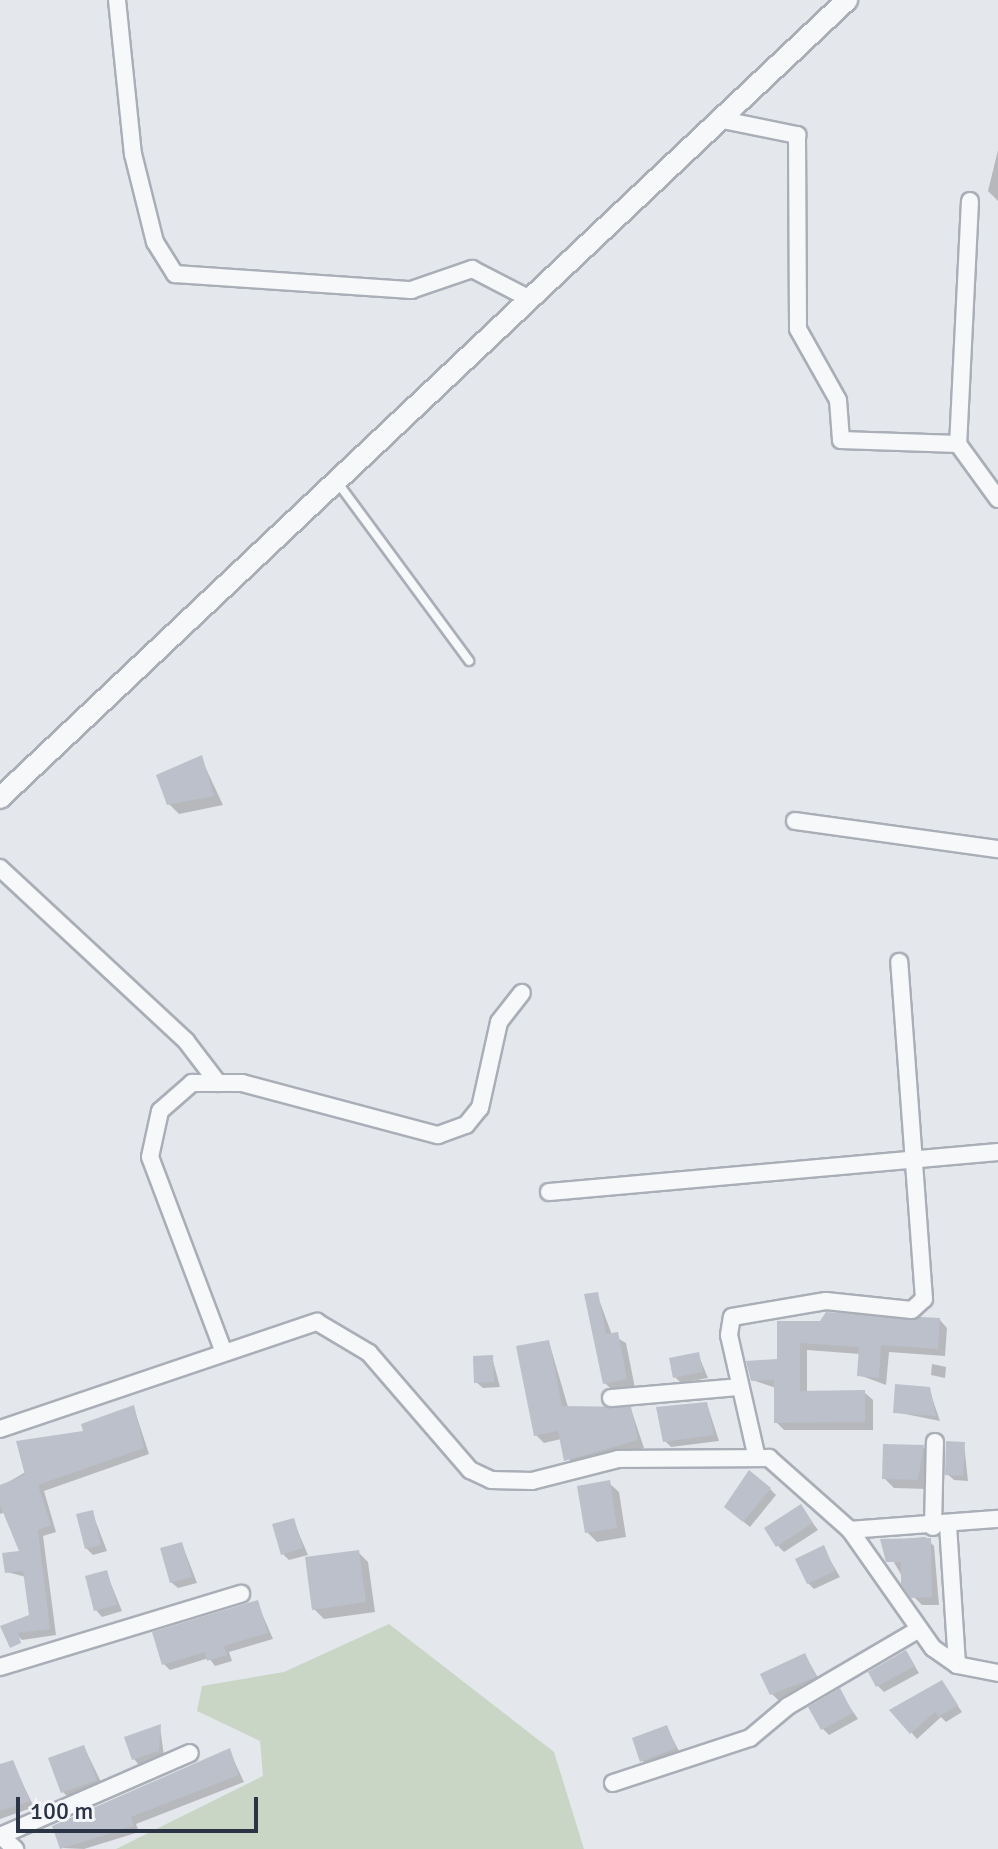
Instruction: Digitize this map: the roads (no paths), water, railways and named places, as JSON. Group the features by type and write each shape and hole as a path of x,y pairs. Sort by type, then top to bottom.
{"street":[{"path":"117,0 133,154 155,242 175,274 411,290 472,269 530,299"},
{"path":"0,798 847,0"},
{"path":"723,120 797,135 798,329 838,400 841,440 958,444"},
{"path":"970,201 958,444 998,499"},
{"path":"795,821 998,849"},
{"path":"0,868 186,1041 218,1083"},
{"path":"899,962 921,1307 826,1301 732,1317 739,1387 756,1454 850,1530 916,1631 957,1665 998,1673"},
{"path":"223,1350 150,1157 160,1111 192,1083 218,1083 438,1135 466,1125 480,1108 499,1022 522,993"},
{"path":"549,1192 998,1152"},
{"path":"0,1429 223,1350 317,1322 344,1331 470,1470 491,1480 532,1481 618,1459 756,1454"},
{"path":"611,1398 739,1387"},
{"path":"935,1442 940,1526 957,1665"},
{"path":"850,1530 940,1526 998,1519"},
{"path":"0,1667 241,1594"},
{"path":"613,1783 750,1738 788,1706 916,1631"},
{"path":"15,1849 0,1836 190,1753"}],"lane":[{"path":"337,482 469,661"}]}
